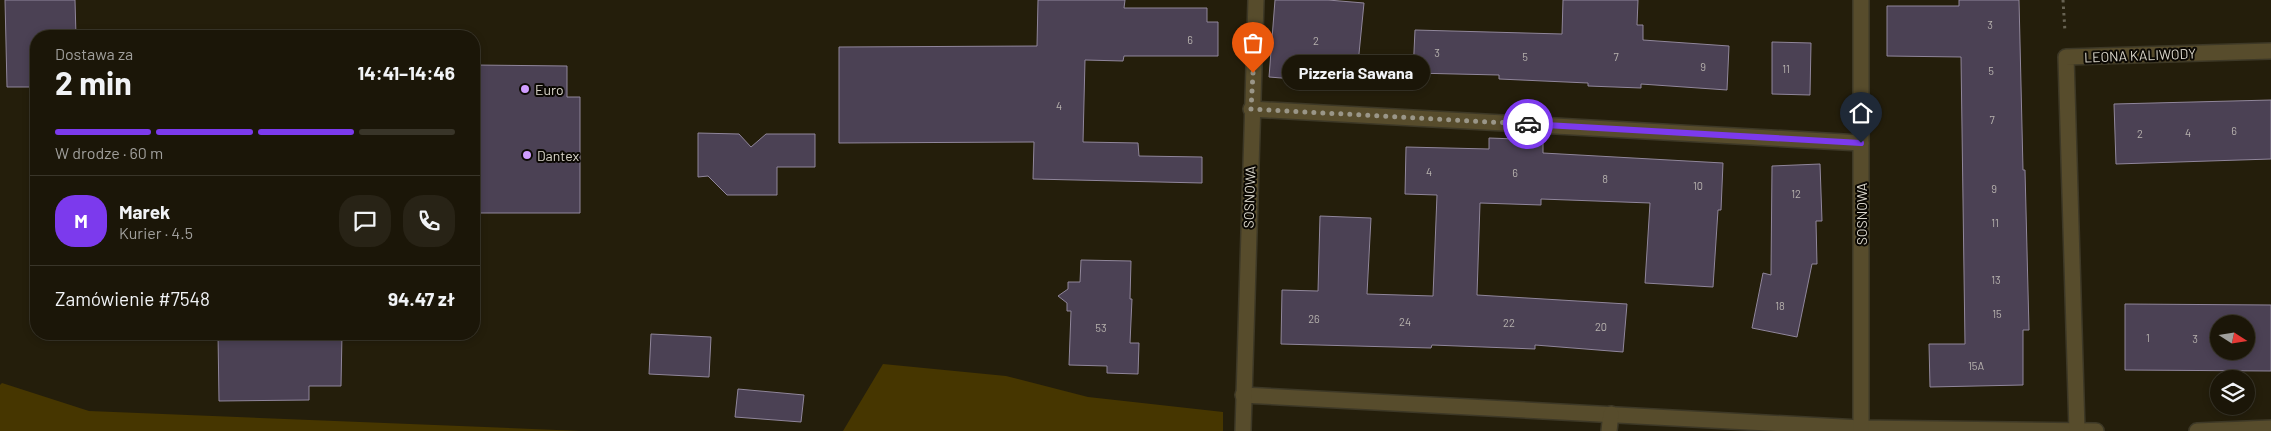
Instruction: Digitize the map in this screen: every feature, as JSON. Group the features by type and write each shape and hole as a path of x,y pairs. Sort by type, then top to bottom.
{"street":[{"name":"SOSNOWA","path":"1243,431 1251,109 1256,0"},
{"name":"SOSNOWA","path":"1861,0 1861,430"},
{"name":"LEONA KALIWODY","path":"2066,57 2271,51"},
{"path":"2066,57 2077,431"},
{"path":"1251,109 1861,143"},
{"path":"1244,395 1611,414 1861,430 2096,431"},
{"path":"1610,431 1611,414"},
{"path":"2197,431 2271,428"}],"path":[{"name":"LEONA KALIWODY","path":"2063,0 2066,57"}],"shaded area":[{"path":"883,364 1006,376 1088,397 1223,412 1223,431 843,431"},
{"path":"2,383 89,411 581,431 0,431 0,385"}],"building":[{"path":"5,0 75,0 76,30 30,30 30,87 7,87"},
{"path":"1038,0 1125,0 1124,8 1207,8 1207,22 1218,22 1218,56 1124,56 1123,61 1085,60 1083,142 1138,143 1139,156 1202,157 1202,183 1033,179 1034,142 839,143 839,47 1037,46"},
{"path":"1275,0 1328,0 1364,3 1356,84 1269,77"},
{"path":"1563,0 1638,0 1637,25 1643,25 1643,40 1729,46 1727,90 1641,84 1641,88 1588,86 1588,83 1499,79 1499,75 1413,73 1415,30 1562,34"},
{"path":"1959,0 2019,0 2029,330 2023,330 2023,385 1930,387 1929,344 1965,344 1961,57 1887,56 1887,6 1959,6"},
{"path":"1772,42 1811,43 1810,95 1772,94"},
{"name":"Dantex","path":"480,65 567,66 567,97 580,97 580,213 480,213"},
{"path":"2271,100 2271,159 2116,164 2114,104"},
{"path":"698,133 739,134 751,147 766,134 815,134 815,167 777,167 777,195 727,195 708,176 698,177"},
{"path":"1489,138 1543,140 1543,153 1723,163 1721,210 1718,210 1713,287 1645,283 1650,203 1541,199 1541,205 1480,203 1477,295 1627,304 1623,352 1535,345 1535,349 1432,345 1431,348 1281,344 1282,290 1318,291 1320,216 1371,218 1367,294 1433,296 1437,195 1405,194 1406,147 1489,149"},
{"path":"1820,164 1822,221 1816,221 1817,264 1812,264 1797,337 1752,328 1763,273 1771,275 1772,166"},
{"path":"1081,260 1131,261 1130,343 1139,343 1138,374 1107,373 1107,366 1069,365 1071,311 1067,311 1067,303 1058,296 1068,289 1068,282 1080,282"},
{"path":"2125,304 2271,305 2271,371 2125,370"},
{"path":"651,334 711,337 709,377 649,374"},
{"path":"218,340 342,340 341,386 309,386 309,400 219,401"},
{"path":"738,389 804,395 801,422 735,417"}],"way so far":[{"path":"1253,73 1251,109 1528,124"}],"place":[{"name":"Pizzeria Sawana","path":"1253,73"},
{"name":"Euro","path":"525,89"},
{"name":"Dantex","path":"527,155"}],"route":[{"path":"1528,124 1861,143"}]}
